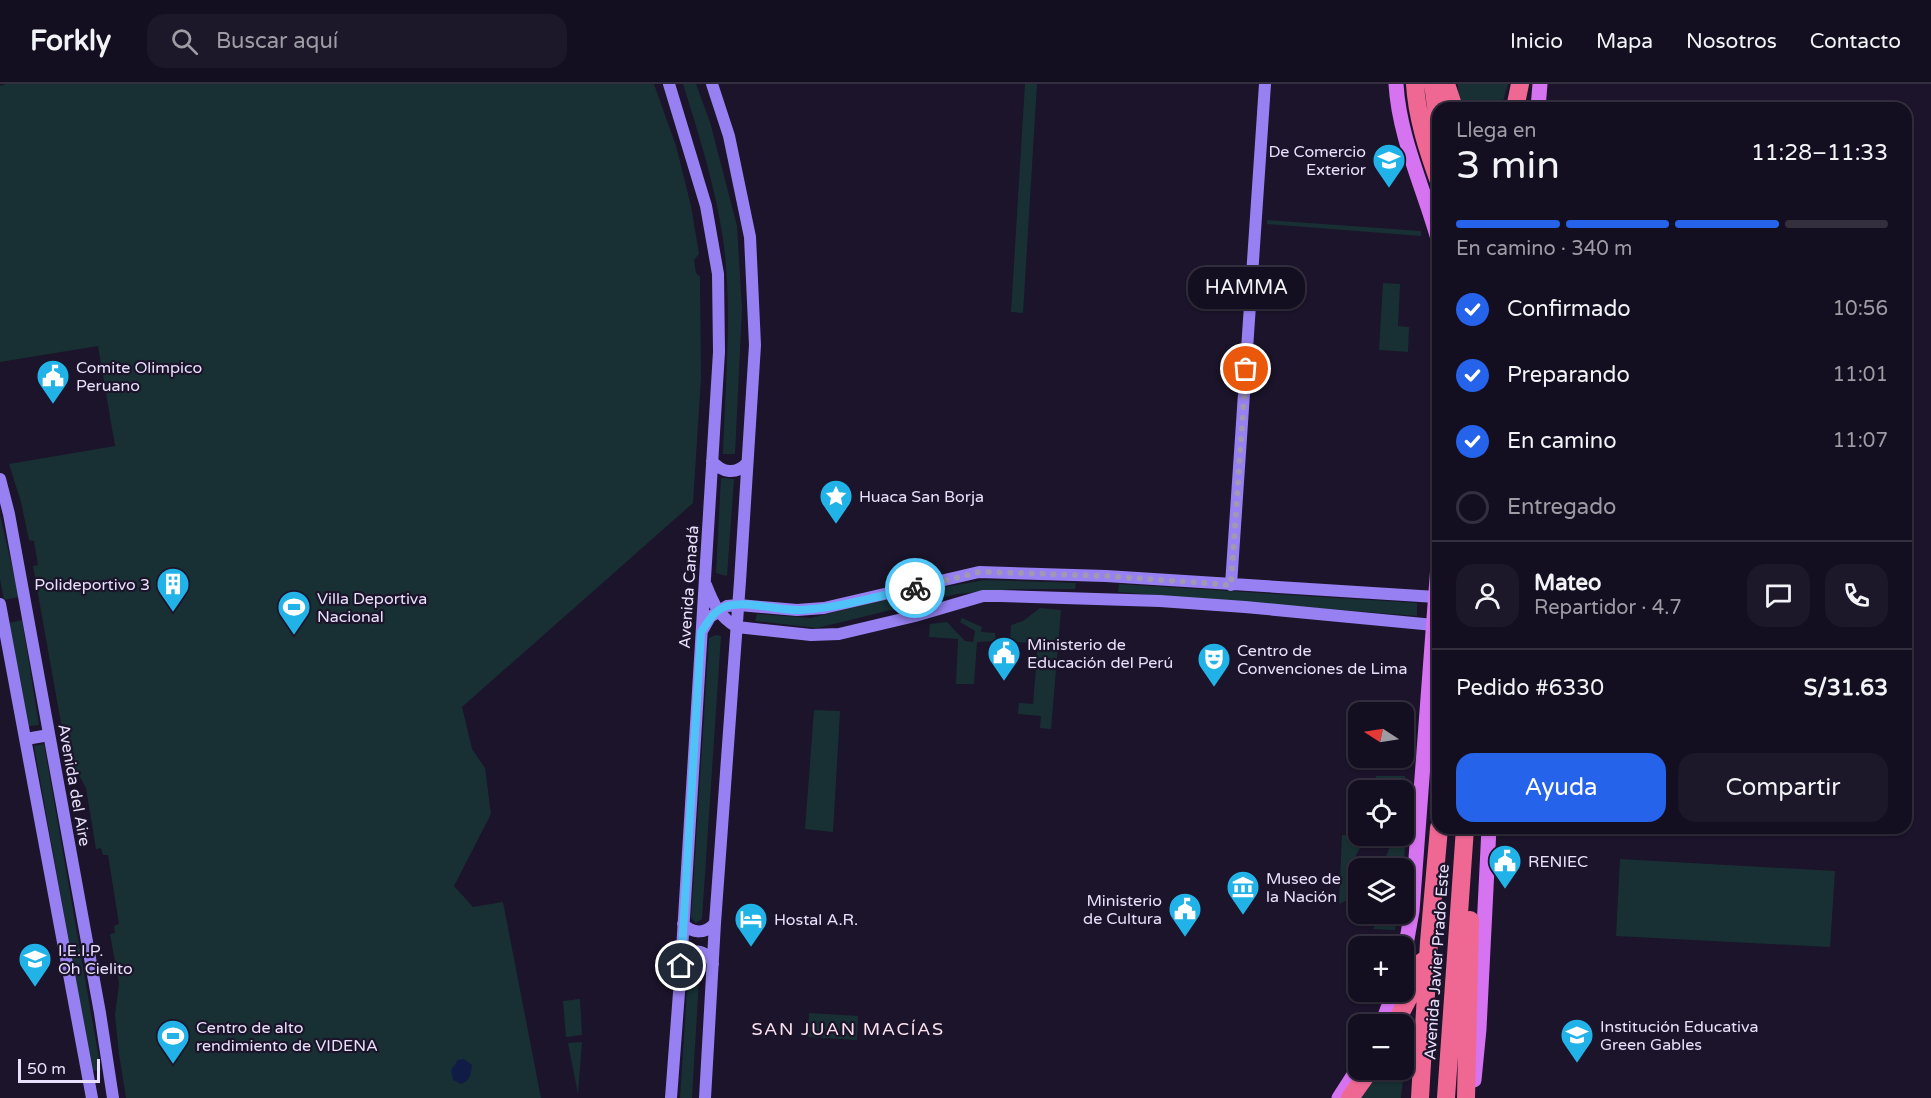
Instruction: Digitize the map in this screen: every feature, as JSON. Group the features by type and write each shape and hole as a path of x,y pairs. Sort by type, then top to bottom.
{"highway":[{"path":"1416,84 1416,103 1422,132 1432,161"},
{"path":"1433,84 1435,102"},
{"path":"1446,84 1452,102"},
{"path":"1516,102 1520,84"},
{"name":"Avenida Javier Prado Este","path":"1420,1098 1429,942 1438,834"},
{"name":"Avenida Javier Prado Este","path":"1446,1098 1467,834"},
{"path":"1466,1098 1472,851 1468,834"},
{"path":"1400,1014 1410,995 1429,942"},
{"path":"1350,1098 1363,1080"}],"main road":[{"name":"Avenida Canadá","path":"669,84 706,206 718,274 719,352 671,1098"},
{"path":"705,1098 755,345 750,237 729,136 712,84"},
{"path":"1231,585 1265,84"},
{"path":"1396,84 1405,133 1432,220"},
{"path":"1538,102 1540,84"},
{"path":"712,461 723,471 731,472 747,463"},
{"name":"Avenida del Aire","path":"0,478 100,1013 113,1098"},
{"path":"701,632 710,617 727,606 797,610 824,608 979,572 1106,576 1432,597"},
{"path":"705,580 718,611 727,621 737,627 811,635 839,634 915,616 983,596 1160,601 1432,625"},
{"path":"1359,617 1365,609 1365,600 1361,593"},
{"path":"0,604 91,1092 110,1081"},
{"name":"Avenida Javier Prado Este","path":"1408,936 1412,911 1432,651"},
{"path":"26,739 49,735"},
{"path":"1472,1098 1479,1029 1489,834"},
{"path":"683,924 688,929 700,932 715,923"},
{"path":"681,966 683,958 689,952 697,950 705,952 713,964"},
{"path":"1339,1098 1351,1080"}],"green space":[{"name":"Villa Deportiva Nacional","path":"6,84 654,84 676,146 691,206 699,254 694,260 696,273 700,277 701,378 693,503 462,707 472,749 485,768 491,814 454,886 473,907 503,902 541,1098 126,1098 115,1015 119,984 110,934 115,933 114,926 119,924 108,855 103,855 101,848 96,849 86,788 66,751 33,566 38,565 34,541 29,540 21,502 9,464 115,446 98,346 0,362 0,86"},
{"path":"683,84 696,84 710,122 737,226 742,309 735,454 723,454 728,292 723,239 701,141"},
{"path":"1025,84 1037,84 1023,313 1011,312"},
{"path":"1458,84 1508,84 1503,102 1459,102"},
{"path":"1267,220 1421,231 1421,236 1267,224"},
{"path":"1383,283 1400,284 1398,326 1409,327 1408,352 1379,350"},
{"path":"721,478 734,479 727,576 716,573"},
{"path":"0,515 19,597 4,600 0,579"},
{"path":"985,580 1076,583 1075,589 1013,589 957,594 817,628 755,621 757,614 811,618 906,594"},
{"path":"1119,584 1417,603 1417,616 1118,592"},
{"path":"1040,608 1061,610 1051,729 1040,728 1041,716 1018,714 1019,703 1033,704 1038,644 1010,641 1011,625 1023,621"},
{"path":"962,618 982,627 981,632 995,633 996,641 977,642 974,684 956,684 958,639 929,637 930,624 947,622 965,641 973,642 975,631 960,622"},
{"path":"22,620 39,725 29,726 9,623"},
{"path":"716,635 721,636 702,919 696,923 691,918 709,638"},
{"path":"814,710 840,711 833,832 805,829"},
{"path":"44,744 101,1070 92,1071 34,746"},
{"path":"1376,776 1405,776 1405,780 1376,780"},
{"path":"1342,835 1348,836 1348,846 1360,846 1354,858 1348,858 1347,900 1339,904"},
{"path":"1390,846 1405,846 1404,858 1385,858"},
{"path":"1620,859 1835,871 1830,947 1616,936"},
{"path":"1374,924 1396,924 1395,930 1374,929"},
{"path":"693,958 700,962 692,1098 680,1098 689,960"},
{"path":"580,999 582,1035 566,1037 563,1001"},
{"path":"809,1013 858,1016 857,1040 808,1037"},
{"path":"582,1042 578,1094 568,1043"},
{"path":"1374,1080 1403,1080 1401,1098 1360,1098"}],"water":[{"path":"464,1059 472,1065 472,1068 468,1079 461,1084 453,1080 451,1070 458,1060"}],"way so far":[{"path":"915,588 979,572 1106,576 1231,585 1246,369"}],"place":[{"name":"De Comercio Exterior","path":"1389,189"},
{"name":"HAMMA","path":"1246,369"},
{"name":"Comite Olimpico Peruano","path":"53,405"},
{"name":"Huaca San Borja","path":"836,525"},
{"name":"Polideportivo 3","path":"173,613"},
{"name":"Villa Deportiva Nacional","path":"294,636"},
{"name":"Ministerio de Educación del Perú","path":"1004,682"},
{"name":"Centro de Convenciones de Lima","path":"1214,688"},
{"name":"RENIEC","path":"1505,890"},
{"name":"Museo de la Nación","path":"1243,916"},
{"name":"Ministerio de Cultura","path":"1185,938"},
{"name":"Hostal A.R.","path":"751,948"},
{"name":"I.E.I.P. Oh Cielito","path":"35,988"},
{"name":"Institución Educativa Green Gables","path":"1577,1064"},
{"name":"Centro de alto rendimiento de VIDENA","path":"173,1065"}],"district":[{"name":"SAN JUAN MACÍAS","path":"848,1029"}],"route":[{"path":"681,966 701,632 710,617 727,606 797,610 824,608 915,588"}]}
